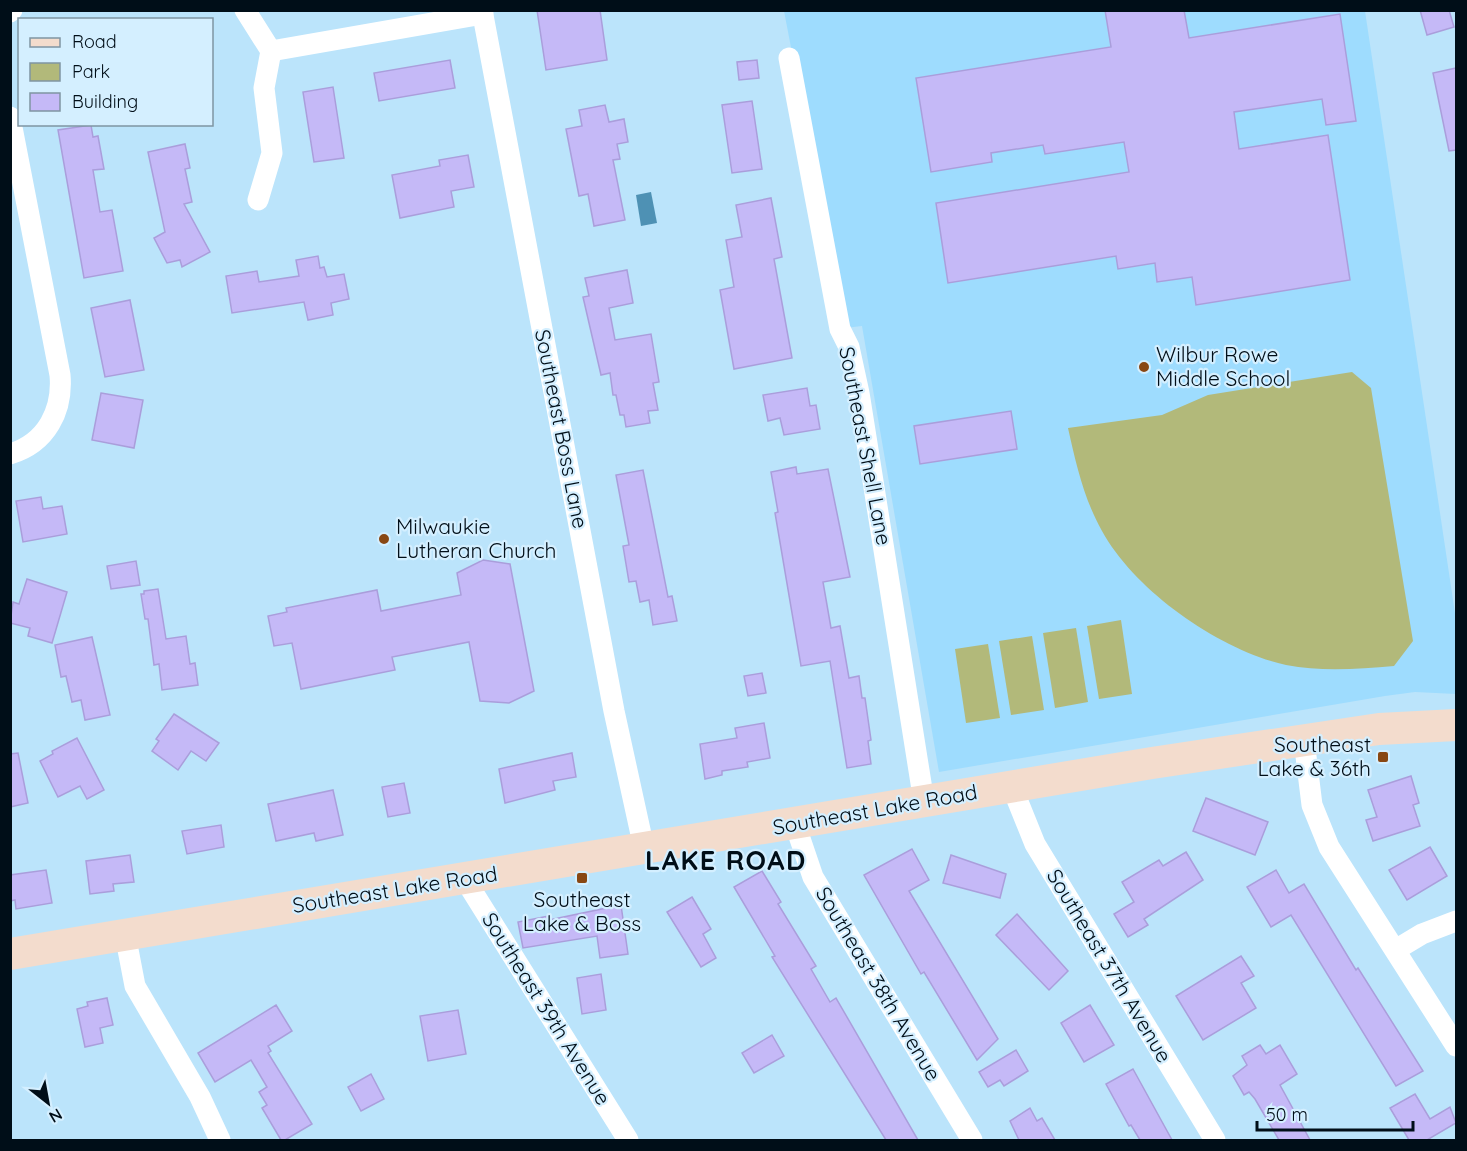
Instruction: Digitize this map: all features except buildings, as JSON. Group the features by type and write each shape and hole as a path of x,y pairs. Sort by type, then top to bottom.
{"main road":[{"name":"Southeast Lake Road","path":"10,954 1304,740 1379,729 1456,725"}],"street":[{"path":"245,10 271,51 264,88 272,153 258,200"},
{"path":"271,51 483,12"},
{"name":"Southeast Boss Lane","path":"483,12 622,750 644,848"},
{"name":"Southeast Shell Lane","path":"789,58 840,329 849,347 859,393 924,802"},
{"path":"10,117 60,375 62,396 56,414 45,432 29,445 10,454"},
{"path":"1304,740 1308,787 1318,825 1329,847 1456,1046"},
{"name":"Southeast 37th Avenue","path":"1012,787 1035,844 1215,1140"},
{"name":"Southeast 38th Avenue","path":"795,824 813,877 972,1140"},
{"name":"Southeast 39th Avenue","path":"464,878 627,1140"},
{"path":"1396,949 1422,934 1456,921"},
{"path":"125,934 135,986 200,1097 220,1140"}],"shaded area":[{"name":"Wilbur Rowe Middle School","path":"784,11 1365,11 1456,620 1456,694 1415,692 1385,696 939,772 862,326 845,328"},
{"path":"651,192 657,223 641,226 636,195"}],"green space":[{"path":"1352,372 1371,388 1413,641 1394,666 1326,669 1286,665 1260,657 1207,632 1157,596 1135,575 1102,531 1090,506 1081,481 1068,428 1162,415 1208,395"},
{"path":"1121,620 1132,694 1099,699 1087,626"},
{"path":"1076,628 1088,702 1055,708 1043,633"},
{"path":"1032,636 1044,710 1011,715 999,641"},
{"path":"988,644 1000,718 966,723 955,649"}],"place":[{"name":"Wilbur Rowe Middle School","path":"1144,367"},
{"name":"Milwaukie Lutheran Church","path":"384,539"},
{"name":"Southeast Lake & 36th","path":"1383,757"},
{"name":"Southeast Lake & Boss","path":"582,878"}],"district":[{"name":"LAKE ROAD","path":"726,861"}]}
